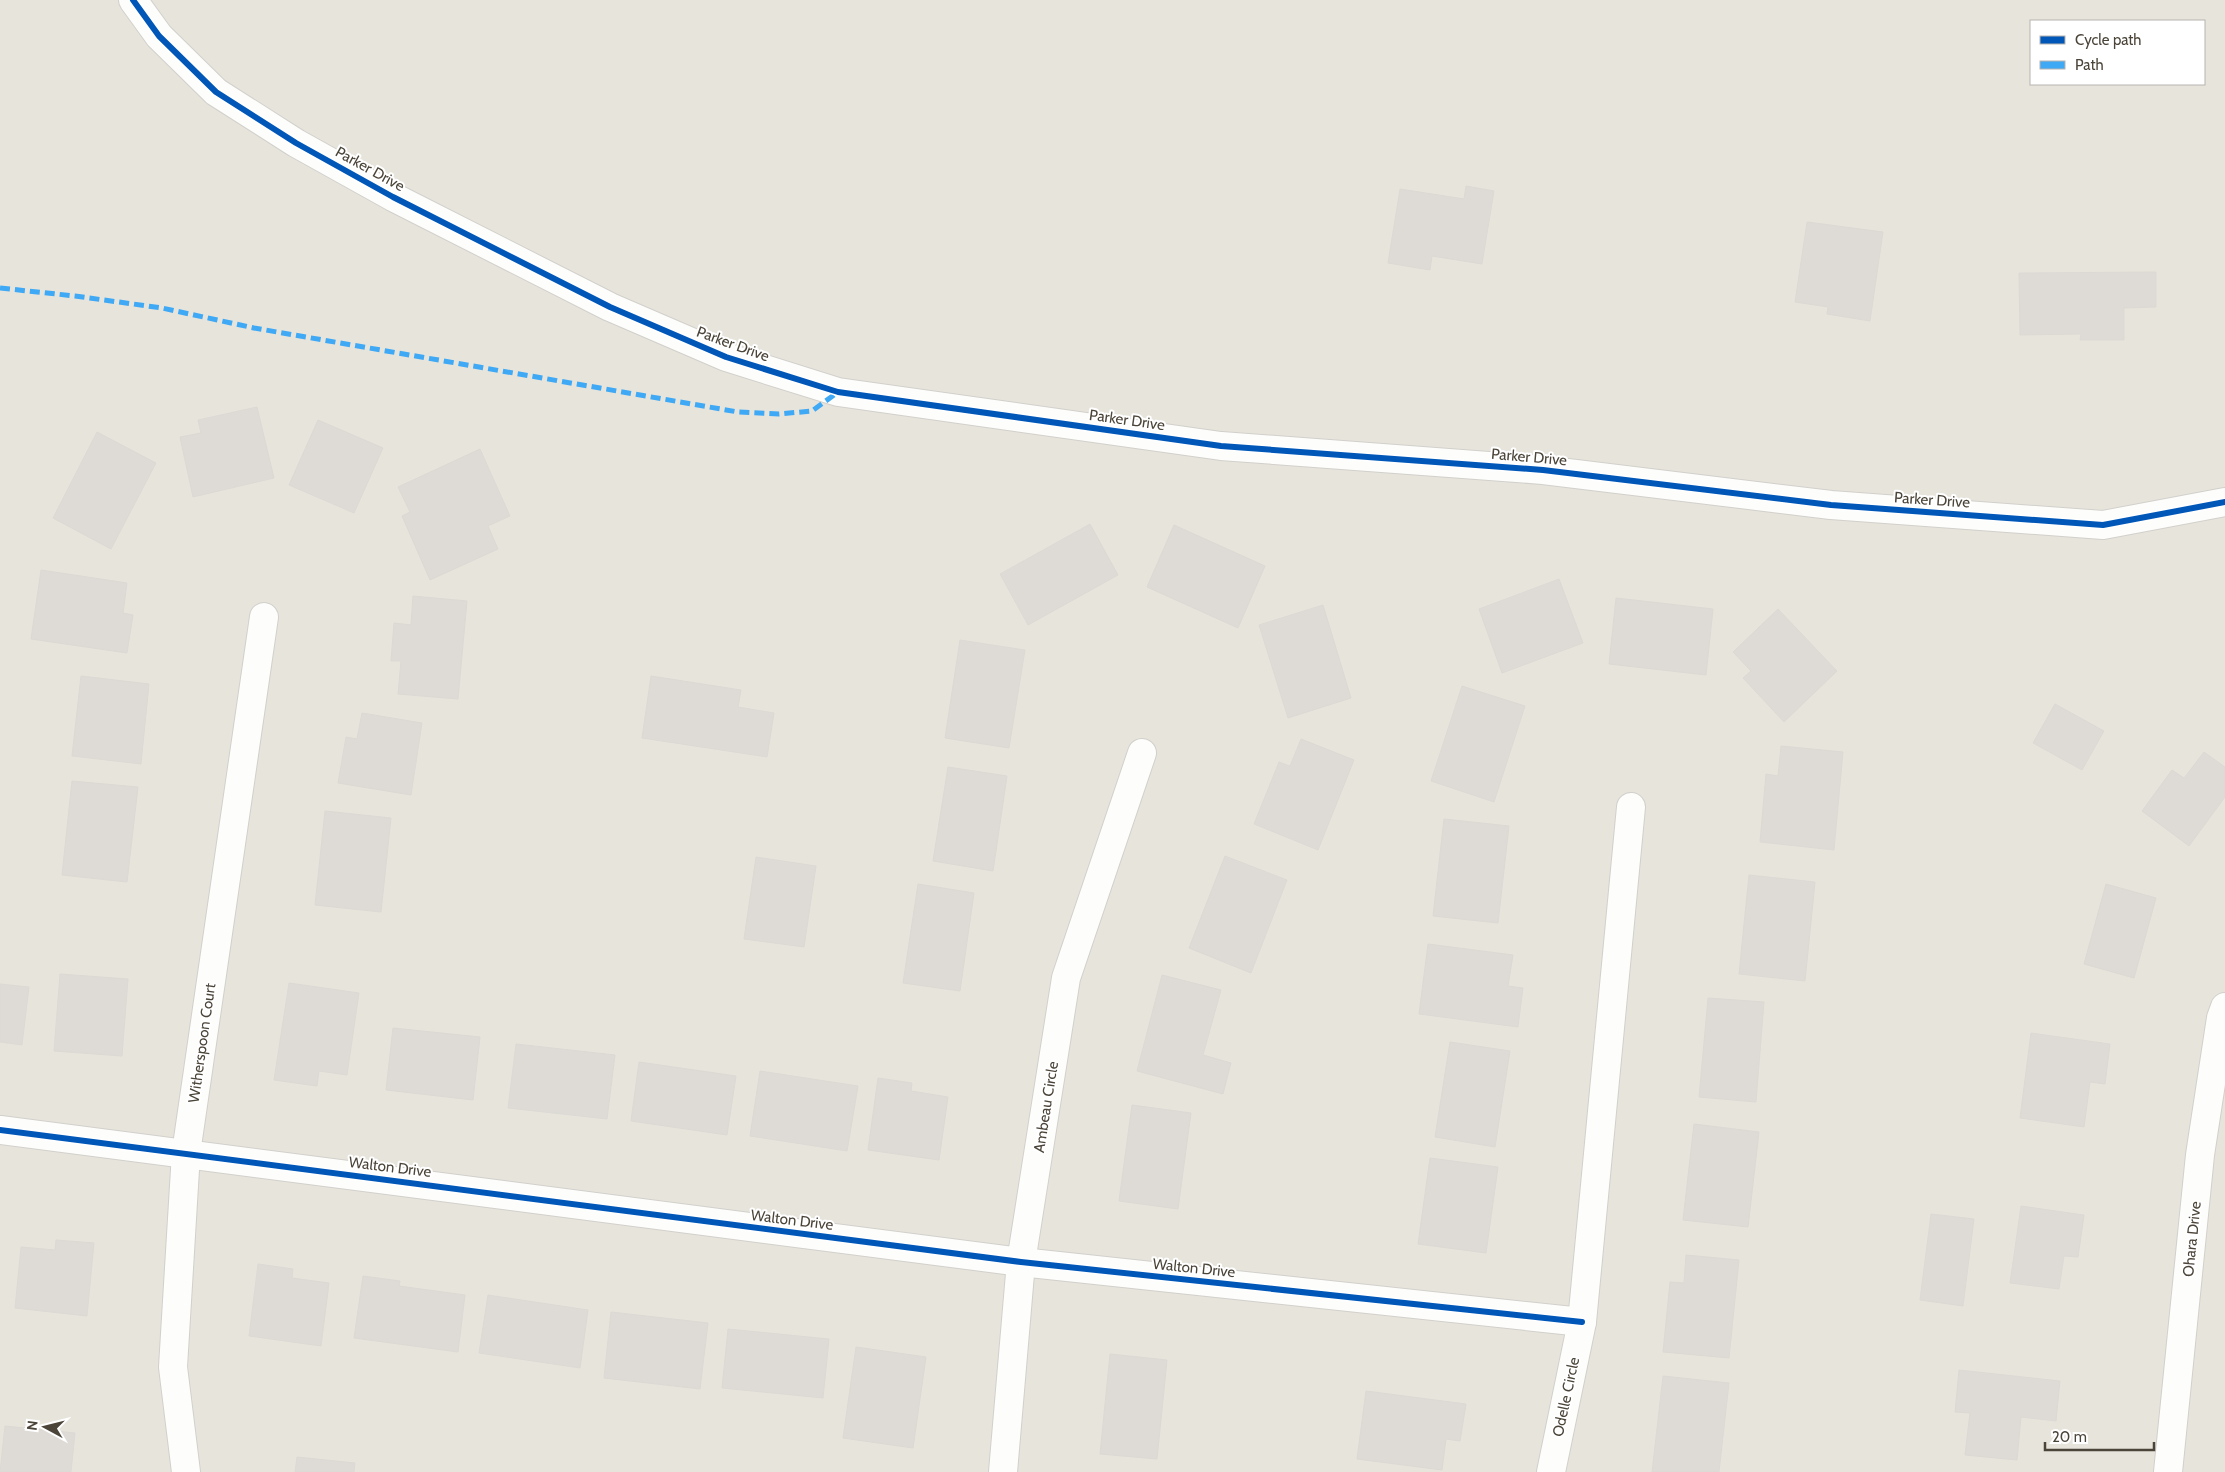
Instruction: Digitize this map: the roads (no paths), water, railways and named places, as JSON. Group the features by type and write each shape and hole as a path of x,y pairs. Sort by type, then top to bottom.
{"street":[{"name":"Parker Drive","path":"133,0 159,36 216,92 296,143 393,197 610,307 726,357 838,392 1220,446 1543,470 1831,505 2103,525 2225,502"},
{"name":"Witherspoon Court","path":"186,1472 173,1367 186,1152 264,617"},
{"name":"Ambeau Circle","path":"1003,1472 1021,1262 1066,978 1142,753"},
{"name":"Odelle Circle","path":"1551,1472 1582,1322 1631,807"},
{"name":"Ohara Drive","path":"2168,1472 2200,1155 2220,1018 2225,1007"},
{"name":"Walton Drive","path":"0,1130 186,1152 1021,1262 1582,1322"}]}
